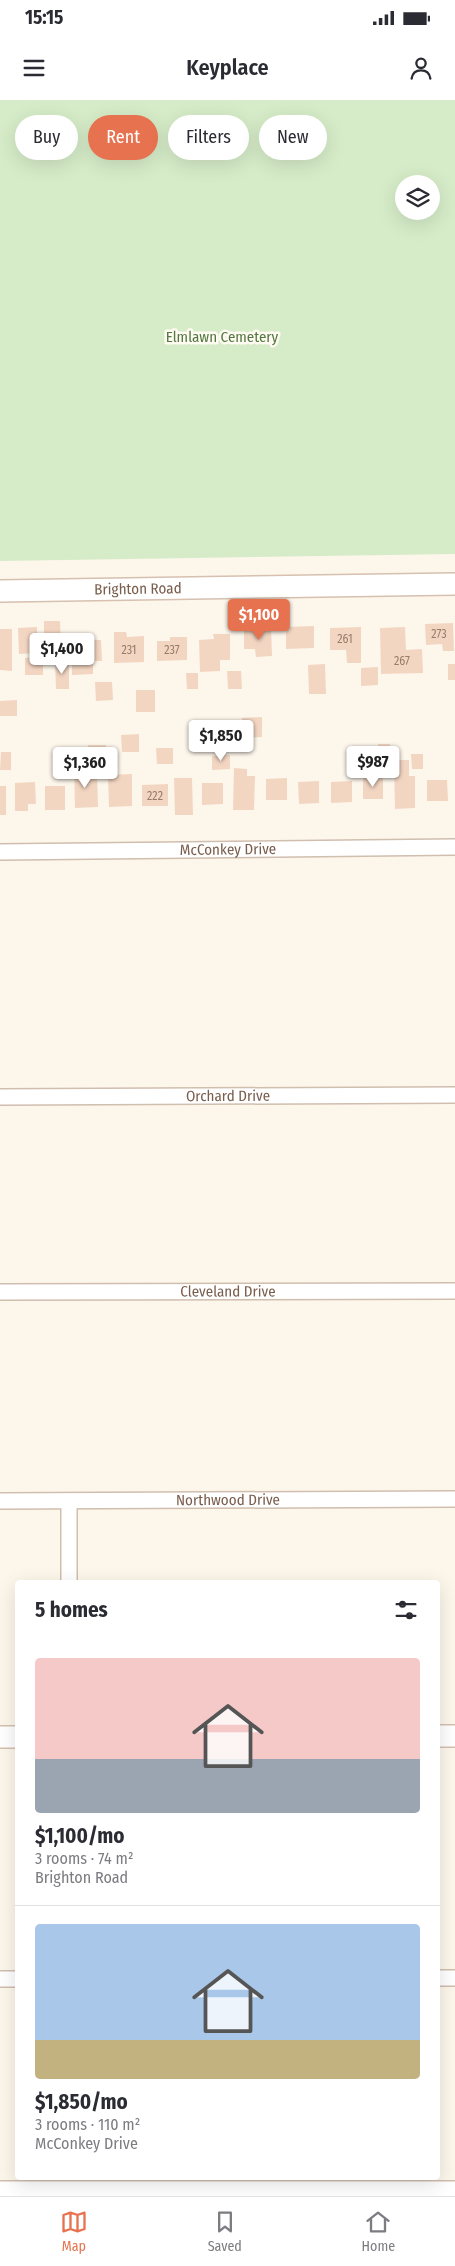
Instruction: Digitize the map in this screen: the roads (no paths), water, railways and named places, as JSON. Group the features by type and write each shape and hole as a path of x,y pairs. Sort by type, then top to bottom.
{"street":[{"name":"Brighton Road","path":"0,591 455,584"},
{"name":"McConkey Drive","path":"0,852 455,847"},
{"name":"Orchard Drive","path":"0,1097 455,1095"},
{"name":"Cleveland Drive","path":"0,1292 455,1291"},
{"name":"Northwood Drive","path":"0,1501 455,1499"},
{"path":"69,1501 69,1580"},
{"path":"440,1736 455,1736"},
{"path":"0,1737 15,1737"},
{"path":"440,1978 455,1978"},
{"path":"0,1979 15,1979"},
{"path":"0,2189 455,2189"}],"park label":[{"name":"Elmlawn Cemetery","path":"222,337"}]}
